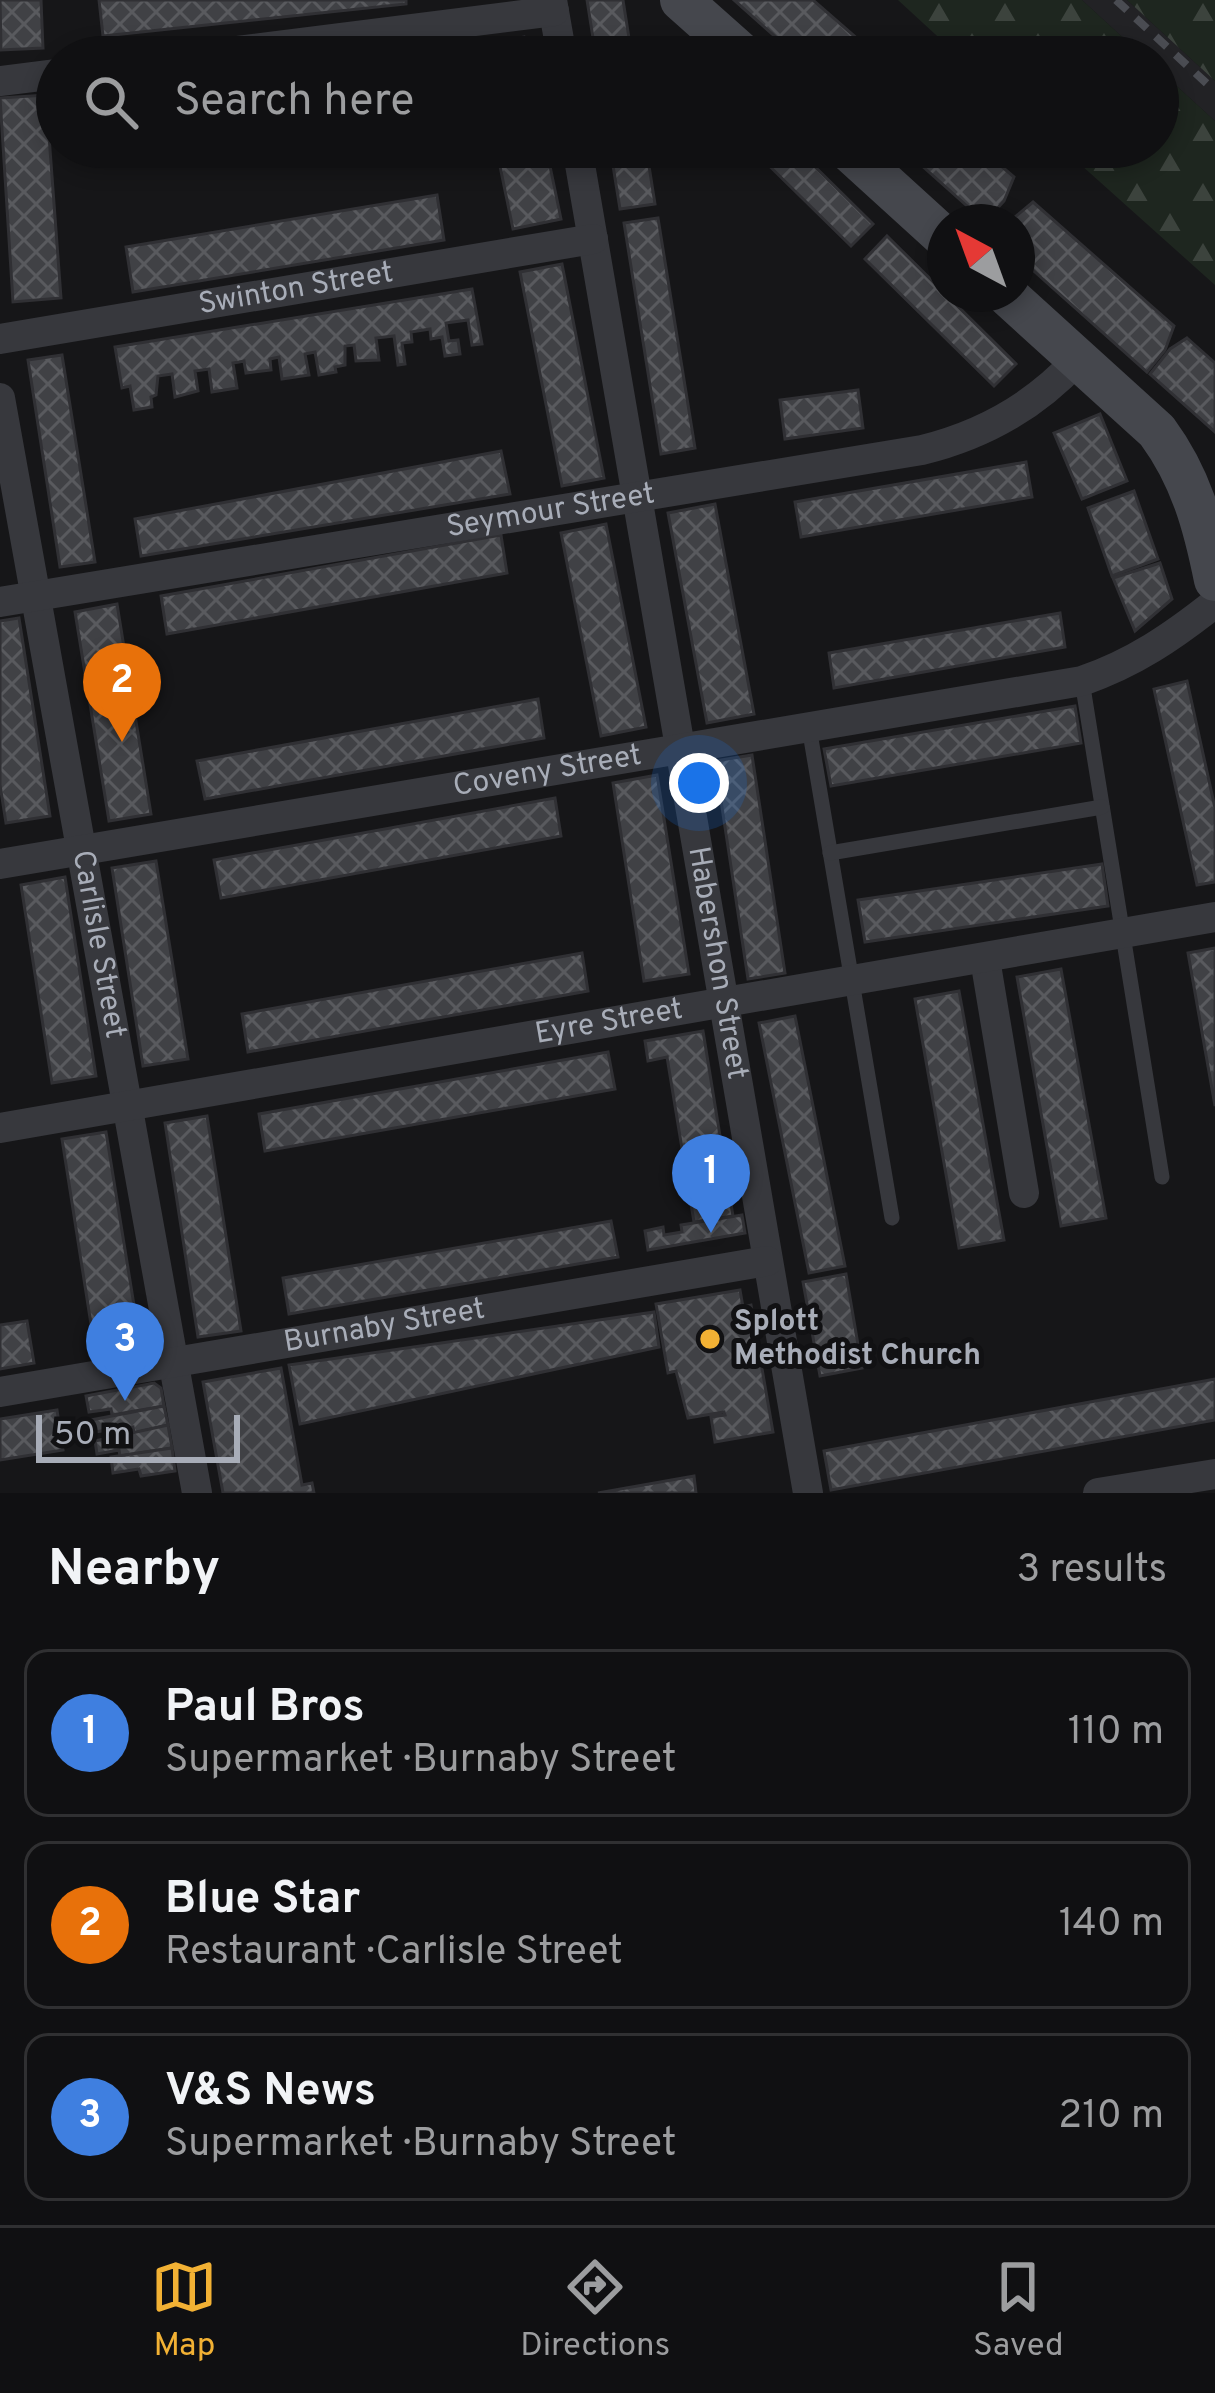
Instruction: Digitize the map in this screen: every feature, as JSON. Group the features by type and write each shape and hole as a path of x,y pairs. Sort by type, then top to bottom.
{"street":[{"path":"681,0 721,36"},
{"path":"336,36 553,5 558,36"},
{"path":"0,81 36,77"},
{"name":"Habershon Street","path":"581,168 808,1493"},
{"path":"868,168 927,222"},
{"name":"Swinton Street","path":"0,339 593,239"},
{"path":"1025,312 1157,431 1196,500 1215,580"},
{"name":"Seymour Street","path":"0,602 949,443 981,432 1025,406 1077,360"},
{"name":"Carlisle Street","path":"0,398 129,1107 173,1362 189,1492"},
{"name":"Coveny Street","path":"0,864 1082,681 1125,666 1165,643 1215,602"},
{"name":"Eyre Street","path":"0,1128 1215,917"},
{"path":"985,959 1024,1193"},
{"name":"Burnaby Street","path":"0,1392 767,1261"},
{"path":"1098,1493 1215,1474"}],"lane":[{"path":"1082,681 1162,1177"},
{"path":"809,727 892,1218"},
{"path":"830,854 1102,807"}],"shaded area":[{"path":"1082,0 1127,0 1166,36 1121,36"},
{"path":"1179,48 1215,81 1215,121 1179,88"}],"green space":[{"path":"898,0 1082,0 1121,36 937,36"},
{"path":"1127,0 1215,0 1215,81 1179,48 1179,36 1166,36"},
{"path":"1179,88 1215,121 1215,285 1084,168 1179,168"}],"building":[{"path":"0,0 41,0 42,36 36,36 36,48 1,50"},
{"path":"99,0 406,0 406,4 103,36"},
{"path":"587,0 623,0 629,36 593,36"},
{"path":"734,0 813,0 854,36 774,36"},
{"path":"36,96 36,168 51,168 61,298 13,302 0,98"},
{"path":"500,168 550,168 561,219 513,229"},
{"path":"613,168 649,168 655,204 620,209"},
{"path":"771,168 816,168 873,224 851,246"},
{"path":"925,168 1004,168 1014,177 1004,201 965,204"},
{"path":"437,195 444,240 133,292 126,247"},
{"path":"1033,202 1174,326 1165,350 1147,372 1035,272 1035,204"},
{"path":"658,218 695,448 661,454 624,223"},
{"path":"887,236 927,276 927,312 964,312 1016,364 994,386 865,259"},
{"path":"562,264 604,478 562,486 520,272"},
{"path":"472,289 482,344 472,345 468,320 446,323 449,341 458,340 460,354 445,356 442,337 431,339 430,329 411,332 412,342 402,343 405,364 398,365 394,336 376,338 379,360 356,361 354,345 345,346 345,365 335,367 336,372 319,375 315,352 305,354 309,375 282,379 279,357 270,359 271,370 246,373 244,361 233,363 237,388 212,392 209,369 195,371 198,391 175,397 172,374 158,376 152,407 134,410 130,386 122,388 115,347"},
{"path":"1187,338 1215,363 1215,432 1150,374 1170,349"},
{"path":"62,355 95,562 60,567 28,360"},
{"path":"858,390 863,428 785,439 780,400"},
{"path":"1100,414 1127,481 1082,499 1054,433"},
{"path":"501,451 510,494 141,556 135,519"},
{"path":"1026,462 1032,497 801,537 795,502"},
{"path":"1134,491 1158,559 1112,576 1088,508"},
{"path":"715,504 754,714 707,723 668,513"},
{"path":"606,524 646,727 601,736 561,533"},
{"path":"501,535 507,573 167,634 161,596"},
{"path":"1160,563 1172,599 1135,631 1113,578"},
{"path":"117,604 151,814 109,821 75,612"},
{"path":"1060,613 1065,647 834,688 829,653"},
{"path":"19,618 50,816 6,823 0,785 0,621"},
{"path":"1187,681 1215,808 1215,882 1197,885 1154,689"},
{"path":"538,699 544,738 205,799 197,761"},
{"path":"1075,706 1081,743 831,786 824,749"},
{"path":"752,755 785,973 748,979 715,761"},
{"path":"657,775 689,974 644,981 613,783"},
{"path":"555,798 561,836 221,898 214,860"},
{"path":"156,861 188,1059 143,1066 112,868"},
{"path":"1102,864 1108,906 865,942 858,900"},
{"path":"65,877 96,1076 52,1083 21,885"},
{"path":"1215,948 1215,1106 1188,953"},
{"path":"582,953 588,991 248,1052 242,1014"},
{"path":"1061,969 1106,1218 1061,1226 1017,977"},
{"path":"959,991 1004,1240 959,1248 915,999"},
{"path":"795,1016 845,1266 809,1273 759,1023"},
{"path":"703,1031 733,1216 694,1222 667,1057 648,1061 645,1041"},
{"path":"608,1052 615,1089 265,1151 259,1114"},
{"path":"207,1116 241,1331 198,1337 165,1123"},
{"path":"106,1132 138,1330 93,1337 62,1139"},
{"path":"742,1215 745,1233 648,1250 645,1231 663,1227 664,1235 682,1232 681,1225"},
{"path":"611,1221 618,1257 289,1314 283,1278"},
{"path":"846,1274 862,1368 820,1376 803,1282"},
{"name":"Splott Methodist Church","path":"740,1290 743,1307 751,1305 773,1432 715,1442 711,1417 724,1412 688,1418 676,1371 668,1373 656,1304"},
{"path":"654,1312 659,1347 300,1424 289,1365"},
{"path":"27,1321 34,1363 0,1369 0,1325"},
{"path":"281,1368 302,1485 312,1483 314,1493 223,1493 203,1382"},
{"path":"1215,1379 1215,1420 831,1490 824,1451"},
{"path":"154,1383 161,1388 164,1406 112,1415 111,1409 89,1412 86,1396"},
{"path":"164,1406 168,1425 134,1433 133,1427 94,1432 91,1420"},
{"path":"57,1410 63,1450 0,1460 0,1419"},
{"path":"168,1425 172,1448 120,1456 119,1450 97,1454 95,1441"},
{"path":"172,1448 175,1471 141,1476 139,1469 113,1473 111,1457"},
{"path":"694,1476 696,1493 598,1493"}],"railway":[{"path":"1116,0 1155,36"},
{"path":"1179,58 1215,91"}],"place":[{"name":"Blue Star","path":"122,742"},
{"name":"Paul Bros","path":"711,1233"},
{"name":"Splott Methodist Church","path":"710,1339"},
{"name":"V&S News","path":"125,1401"}]}
